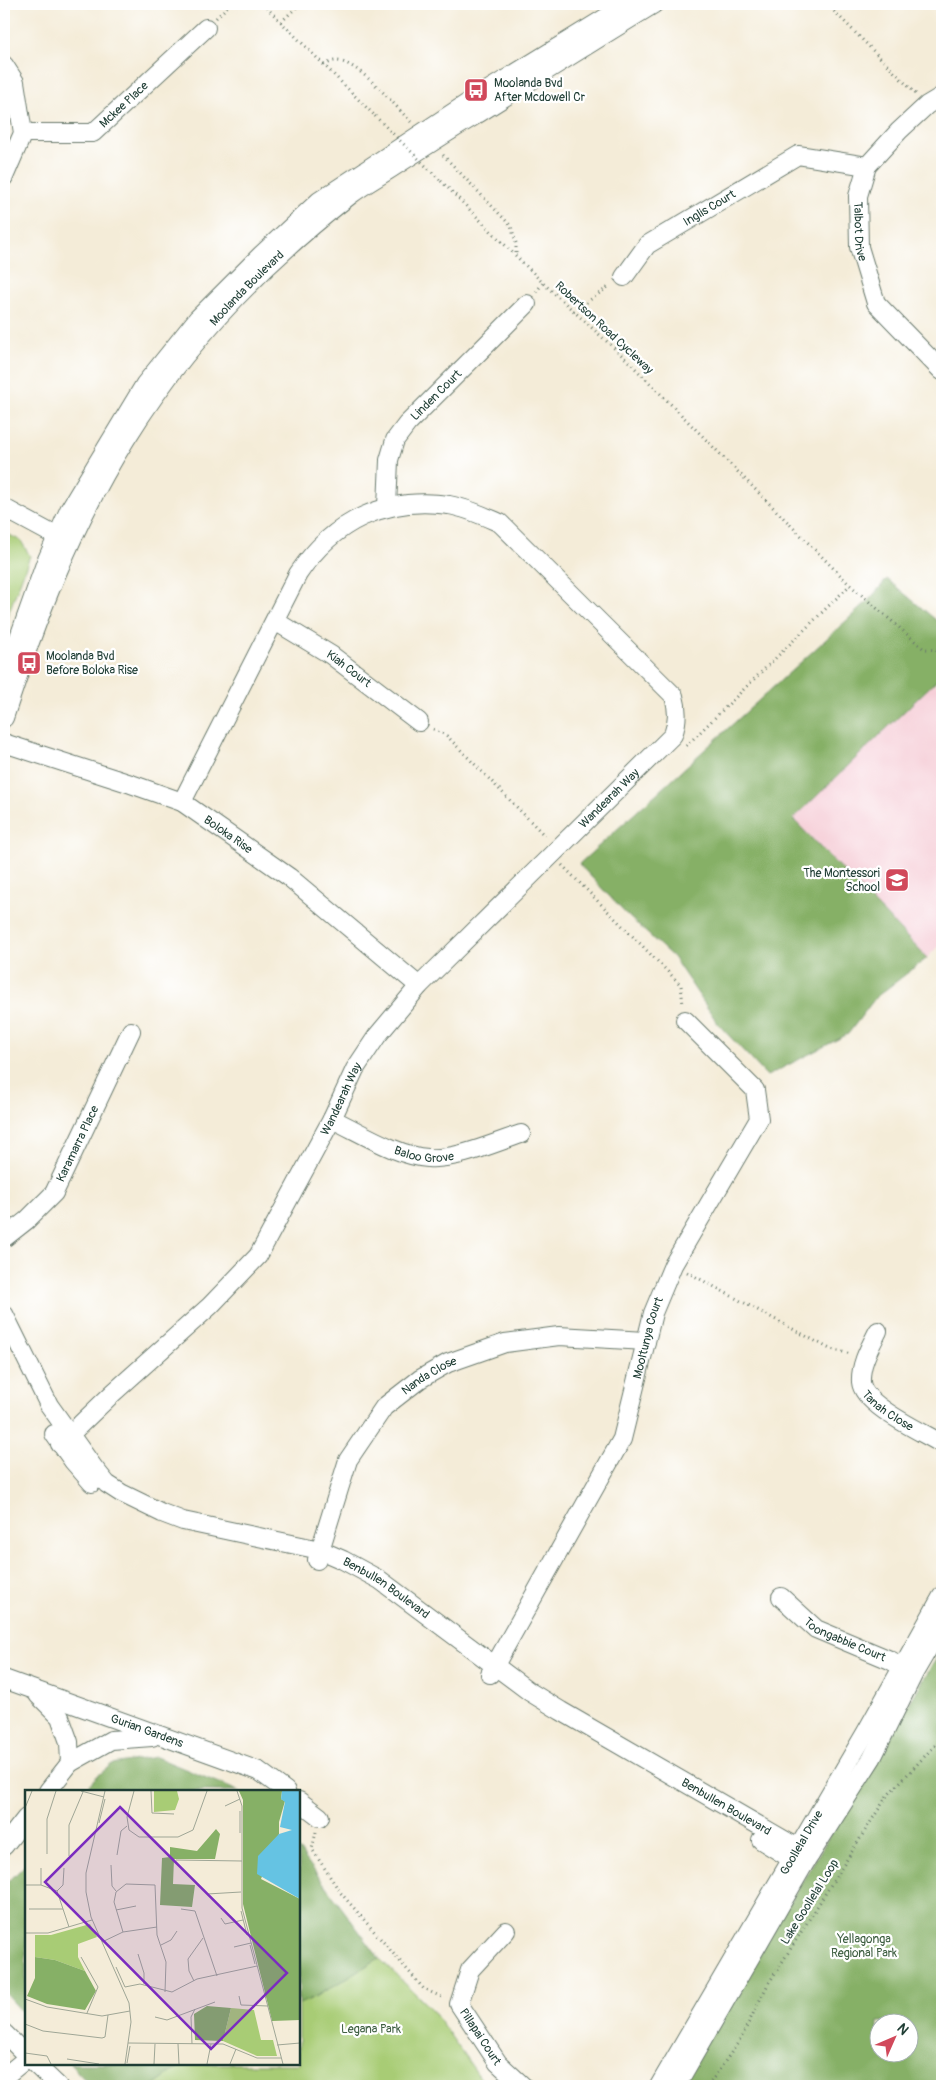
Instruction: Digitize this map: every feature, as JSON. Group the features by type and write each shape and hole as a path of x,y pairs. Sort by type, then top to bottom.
{"street":[{"name":"Moolanda Boulevard","path":"4,718 63,540 69,510 145,384 198,318 292,224 319,201 506,79 628,4"},
{"name":"Moolanda Boulevard","path":"4,680 28,609 63,540 147,407 212,323 280,255 352,194 430,143 654,4"},
{"name":"Mckee Place","path":"23,133 93,133 206,28"},
{"path":"4,65 15,82 23,133 4,177"},
{"name":"Talbot Drive","path":"935,100 899,130 867,166 858,196 859,247 876,303 942,371"},
{"name":"Inglis Court","path":"624,276 647,245 798,154 867,166"},
{"name":"Linden Court","path":"387,507 389,460 395,440 407,424 527,304"},
{"name":"Wandearah Way","path":"65,1439 210,1306 258,1256 332,1119 355,1068 376,1036 419,986 673,735 678,723 677,708 674,696 500,523 475,512 450,505 408,504 387,507 350,524 327,538 311,554 298,574 182,802"},
{"path":"4,508 63,540"},
{"name":"Kiah Court","path":"275,621 331,655 419,722"},
{"name":"Boloka Rise","path":"4,743 182,802 289,877 419,986"},
{"name":"Mooltunya Court","path":"492,1670 622,1439 653,1312 673,1264 759,1119 755,1090 685,1020"},
{"name":"Karamarra Place","path":"4,1238 27,1220 54,1193 131,1031"},
{"name":"Baloo Grove","path":"332,1119 408,1154 428,1158 458,1154 521,1134"},
{"name":"Benbullen Boulevard","path":"4,1314 65,1439 92,1484 111,1500 133,1513 183,1533 319,1555 380,1591 492,1670 800,1857"},
{"name":"Tanah Close","path":"878,1331 866,1357 861,1385 868,1397 879,1407 942,1444"},
{"name":"Nanda Close","path":"319,1555 348,1460 384,1407 420,1379 448,1363 505,1343 559,1336 646,1341"},
{"name":"Benbullen Boulevard","path":"4,1340 36,1403 65,1439"},
{"name":"Goollelal Drive","path":"676,2086 800,1857 908,1670 942,1596"},
{"name":"Toongabbie Court","path":"781,1597 816,1629 908,1670"},
{"name":"Goollelal Drive","path":"908,1670 942,1625"},
{"name":"Gurian Gardens","path":"4,1679 259,1771 285,1790"},
{"path":"32,1690 60,1717 69,1742 70,1763"},
{"path":"49,1790 70,1763 111,1740 162,1737"},
{"path":"300,1802 320,1817"},
{"path":"4,1846 25,1819"},
{"name":"Goollelal Drive","path":"659,2086 800,1857"},
{"name":"Pillapai Court","path":"506,1932 470,1970 459,2004 498,2063 523,2086"},
{"path":"4,2033 25,2056"},
{"path":"4,2077 25,2058"},
{"path":"36,2065 58,2086"}],"path":[{"name":"Robertson Road Cycleway","path":"263,4 516,256 626,359 850,585 924,649 942,650"},
{"path":"281,22 300,4"},
{"path":"827,4 935,100"},
{"path":"324,65 335,61 348,64 362,73 411,122"},
{"path":"444,155 511,226 516,243 516,256"},
{"path":"574,311 624,276"},
{"path":"683,750 850,585"},
{"path":"935,650 942,659"},
{"path":"419,722 446,735 681,985 685,1020"},
{"path":"673,1264 830,1349 866,1357"},
{"name":"Lake Goollelal Loop","path":"708,2086 740,2040 767,1986 887,1796 942,1738"},
{"path":"320,1817 312,1849 340,1892 424,1989 459,2004"}],"shaded area":[{"name":"The Montessori School","path":"934,683 942,692 942,942 927,958 793,819"}],"green space":[{"path":"4,532 21,541 30,556 4,625"},
{"path":"887,579 942,625 942,675 793,819 927,958 876,997 848,1034 767,1076 719,1025 673,957 626,914 579,864 868,601"},
{"name":"Yellagonga Regional Park","path":"942,1649 942,2086 679,2086"},
{"path":"156,1757 236,1790 85,1790 94,1779 112,1764"},
{"path":"300,1851 379,1958 317,1996 300,2004"},
{"path":"25,1865 25,2015 4,1992 4,1886"},
{"name":"Legana Park","path":"379,1958 433,2011 486,2086 153,2086 182,2065 300,2065 300,2004 317,1996"},
{"path":"71,2065 182,2065 153,2086 91,2086"}],"place":[{"name":"Moolanda Bvd After Mcdowell Cr","path":"476,90"},
{"name":"Moolanda Bvd Before Boloka Rise","path":"29,663"},
{"name":"The Montessori School","path":"897,880"}]}
